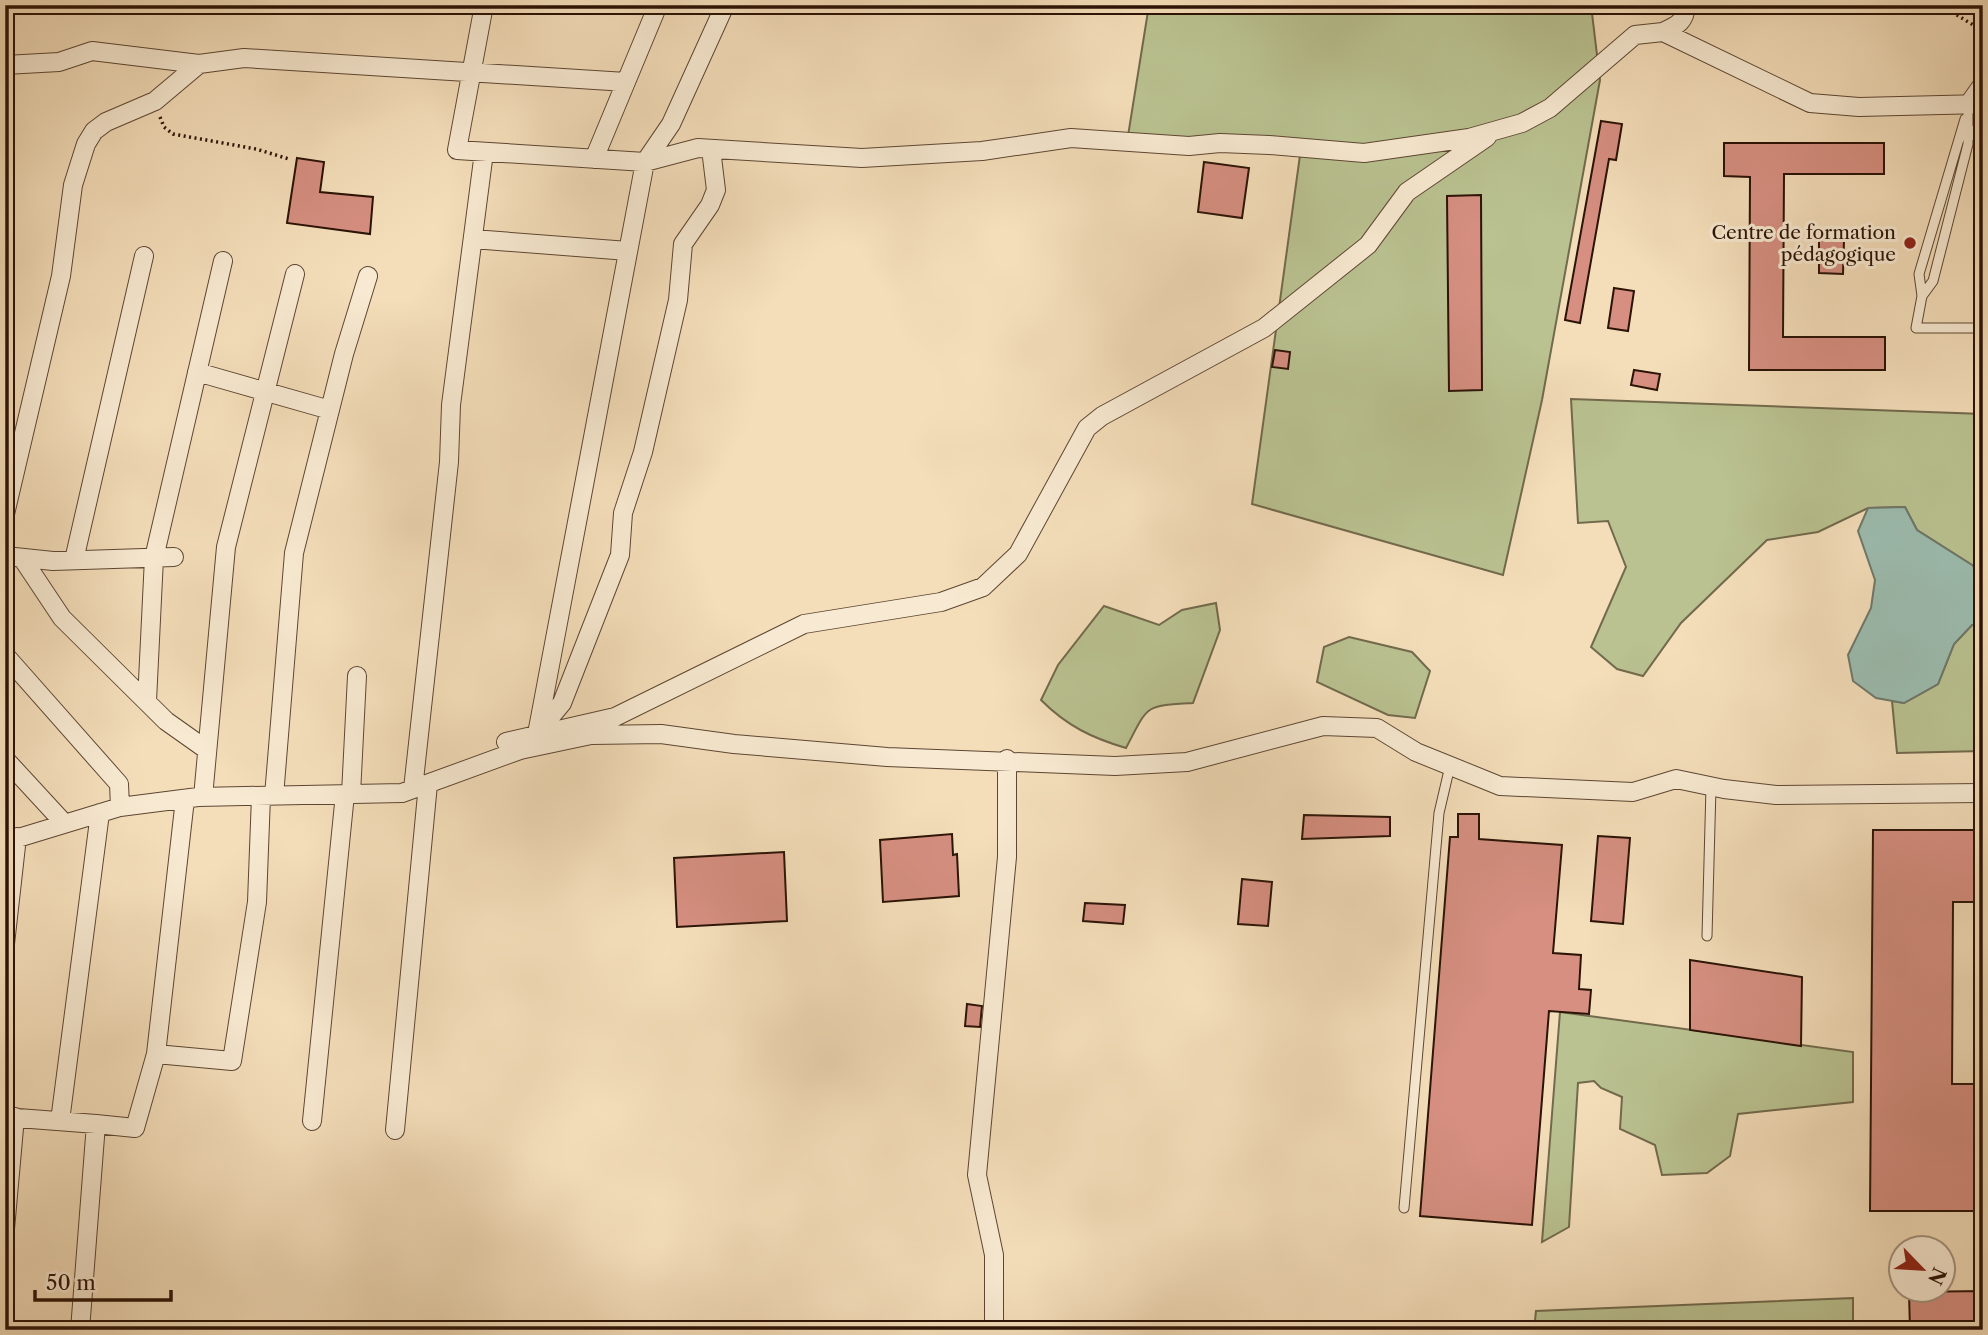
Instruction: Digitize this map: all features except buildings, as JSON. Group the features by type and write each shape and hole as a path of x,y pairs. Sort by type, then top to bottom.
{"street":[{"path":"484,5 457,150 645,162 698,148 862,158 982,151 1071,138 1189,146 1220,143 1269,145 1364,153 1469,138 1522,123 1550,108 1635,36 1663,32 1680,24 1685,17 1686,5"},
{"path":"594,159 658,5"},
{"path":"537,734 645,162 671,124 725,5"},
{"path":"1663,32 1810,103 1859,107 1972,108 1983,84"},
{"path":"5,65 59,62 92,51 199,64 244,58 626,82"},
{"path":"5,514 61,276 73,185 86,144 94,131 106,122 155,101 199,64"},
{"path":"450,777 505,743 615,717 804,624 941,602 984,587 1018,554 1087,428 1102,416 1264,328 1368,245 1407,192 1499,130"},
{"path":"537,734 562,703 620,555 623,513 643,452 678,300 683,244 710,205 716,190 712,149"},
{"path":"395,1130 449,462 451,405 465,278 484,152"},
{"path":"473,239 628,251"},
{"path":"74,561 144,256"},
{"path":"147,701 154,558 223,261"},
{"path":"5,1229 10,1117 135,1128 156,1054 194,798 207,750 226,547 295,274"},
{"path":"156,1054 232,1061 257,902 294,553 368,276"},
{"path":"197,372 330,411"},
{"path":"13,557 74,561 174,557"},
{"path":"13,557 62,618 166,721 207,750"},
{"path":"5,655 120,784 120,807"},
{"path":"312,1121 348,794 357,676"},
{"path":"5,944 11,840 120,807 194,798 402,793 520,750 591,735 661,734 734,744 887,757 1007,759 1115,765 1187,762 1322,726 1377,728 1416,752 1500,786 1633,792 1676,779 1711,787 1776,795 1983,793"},
{"path":"5,759 64,823"},
{"path":"994,1330 994,1255 977,1175 1007,857 1007,759"},
{"path":"60,1121 100,813"},
{"path":"79,1330 96,1124"}],"lane":[{"path":"1922,296 1933,281 1968,144 1967,126 1972,108"},
{"path":"1972,108 1958,134 1919,274 1922,296 1916,328 1983,328"},
{"path":"1967,126 1983,145"},
{"path":"1404,1208 1439,813 1450,766"},
{"path":"1707,936 1711,787"}],"path":[{"path":"1952,12 1983,31"},
{"path":"155,101 164,127 173,134 256,149 289,159"}],"green space":[{"path":"1149,5 1591,5 1600,80 1542,400 1503,575 1252,504 1301,148 1127,142"},
{"path":"1571,399 1983,414 1983,575 1917,530 1905,507 1868,508 1818,532 1767,540 1681,623 1643,676 1617,669 1591,647 1626,567 1608,521 1578,523"},
{"path":"1216,603 1220,630 1193,703 1165,705 1150,710 1144,715 1126,748 1080,730 1041,700 1058,665 1104,606 1159,625 1182,610"},
{"path":"1983,624 1983,751 1897,753 1892,701 1904,703 1938,684 1954,644 1972,625"},
{"path":"1349,637 1412,652 1430,671 1415,718 1388,715 1317,682 1324,647"},
{"path":"1560,1012 1853,1052 1853,1102 1738,1114 1730,1156 1707,1173 1662,1175 1655,1145 1620,1129 1622,1097 1601,1088 1594,1081 1578,1083 1569,1227 1542,1242"},
{"path":"1853,1298 1853,1330 1534,1330 1536,1311"}],"shaded area":[{"path":"1905,507 1917,530 1983,575 1983,624 1972,625 1954,644 1938,684 1904,703 1876,698 1853,681 1848,655 1871,608 1875,580 1858,531 1868,508"}],"place":[{"name":"Centre de formation pédagogique","path":"1910,243"}]}
